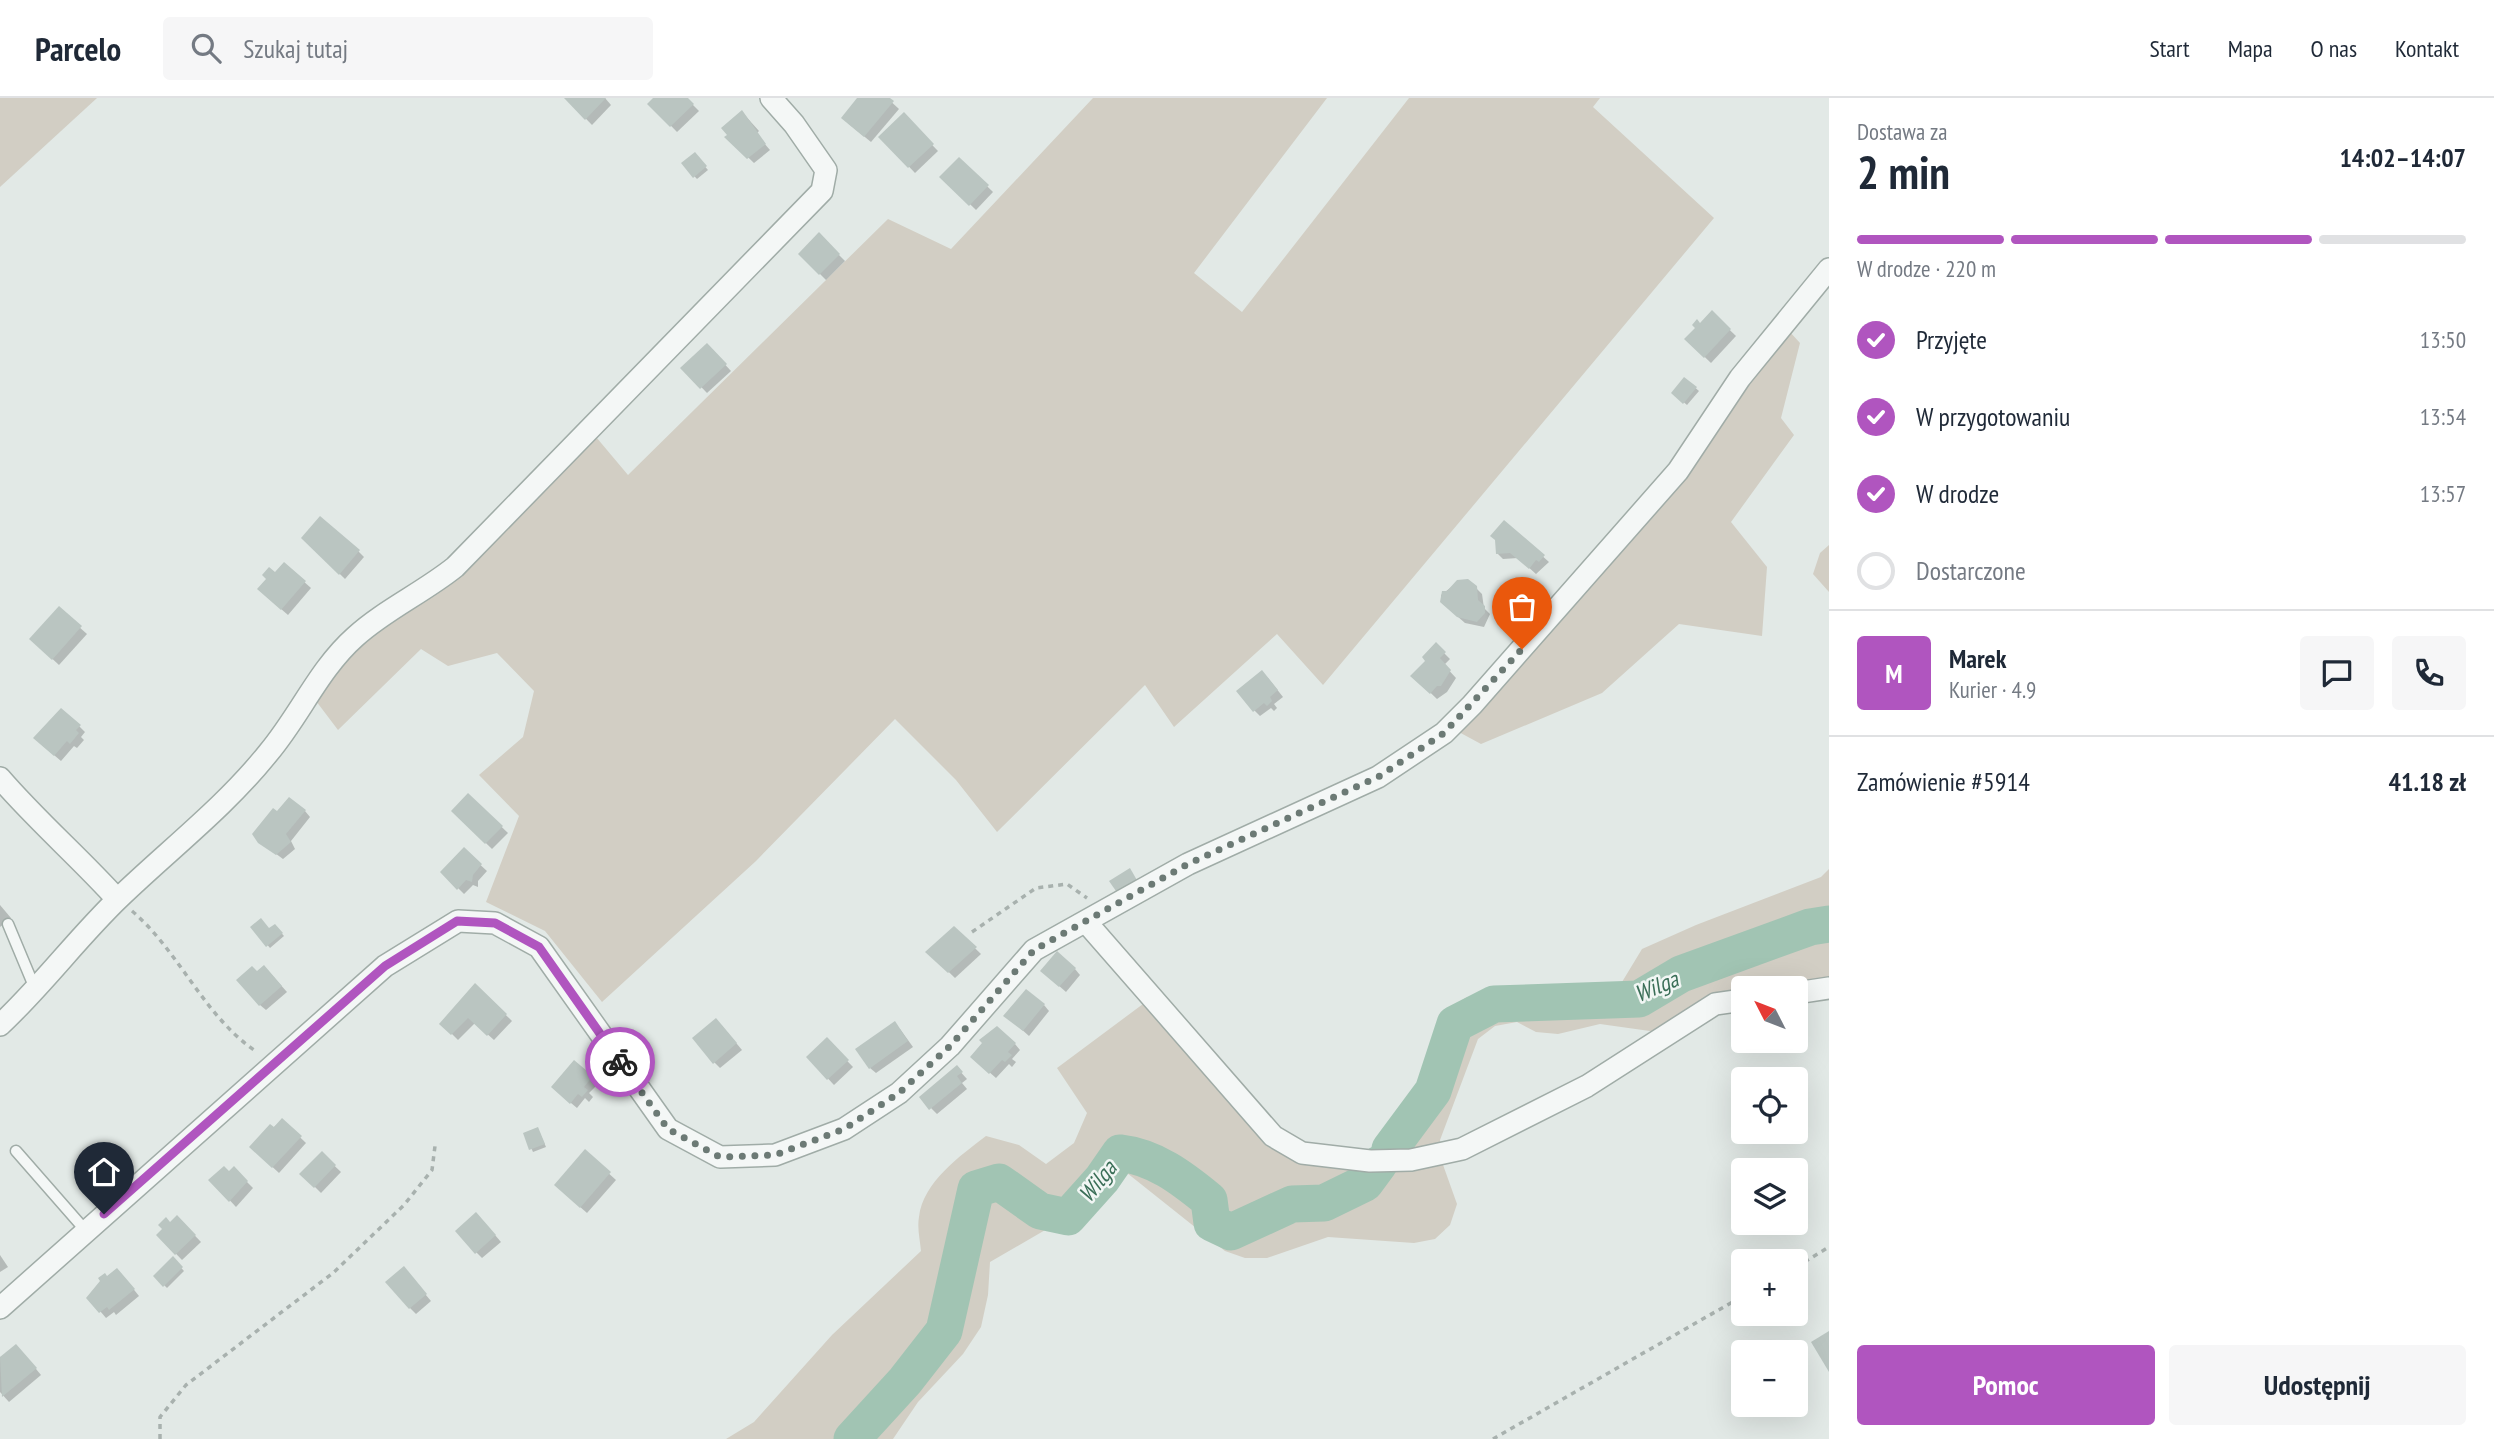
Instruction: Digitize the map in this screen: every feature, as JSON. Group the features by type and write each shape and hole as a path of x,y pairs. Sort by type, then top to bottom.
{"street":[{"path":"0,1025 36,991 117,899 220,805 270,752 334,656 357,634 425,591 455,567 822,191 826,170 794,124 771,98"},
{"path":"0,1308 385,966 457,921 495,923 539,947 668,1129 720,1157 775,1155 844,1129 899,1093 950,1046 1034,950 1188,864 1378,777 1444,733 1472,705 1678,471 1740,378 1829,269"},
{"path":"0,778 35,819 82,860 117,899"},
{"path":"1093,918 1273,1136 1302,1153 1370,1161 1411,1160 1462,1149 1587,1086 1715,1004 1731,1002"},
{"path":"1808,991 1829,988"}],"lane":[{"path":"8,924 36,991"},
{"path":"16,1151 86,1231"}],"path":[{"path":"972,932 1035,888 1051,884 1067,884 1082,892 1093,918"},
{"path":"117,899 139,917 209,1005 246,1044 274,1063"},
{"path":"160,1439 160,1417 186,1385 333,1273 404,1205 432,1170 435,1146"},
{"path":"1808,1259 1829,1247"},
{"path":"1493,1439 1731,1303"}],"shaded area":[{"path":"0,98 97,98 0,187"},
{"path":"1093,98 1327,98 1194,273 1242,312 1409,98 1600,98 1593,107 1714,218 1323,685 1277,634 1174,727 1145,685 997,832 956,780 895,719 756,861 602,1002 545,931 486,902 519,816 479,775 523,737 534,691 497,653 448,666 421,649 338,730 313,697 337,658 375,630 591,431 628,475 888,219 951,249"},
{"path":"1789,331 1800,343 1781,418 1794,435 1731,522 1767,567 1762,636 1679,624 1602,693 1481,744 1457,731"},
{"path":"1829,545 1829,592 1813,574 1820,553"},
{"path":"1829,869 1829,980 1808,986 1808,976 1731,976 1731,1005 1664,1033 1600,1024 1558,1034 1536,1032 1517,1022 1495,1026 1478,1039 1440,1140 1442,1162 1457,1204 1450,1225 1435,1239 1414,1243 1328,1237 1267,1258 1245,1258 1225,1251 1122,1169 1071,1215 990,1262 988,1295 981,1327 963,1354 918,1402 893,1439 726,1439 754,1422 832,1335 921,1251 918,1225 922,1204 935,1181 954,1161 986,1136 1019,1145 1046,1164 1074,1143 1087,1113 1057,1068 1143,1004 1261,1139 1305,1164 1389,1169 1386,1141 1422,1087 1446,1010 1467,997 1495,993 1521,996 1588,994 1622,982 1642,949 1696,925 1821,877"}],"building":[{"path":"564,98 606,98 585,120"},
{"path":"653,98 688,98 694,104 670,127 647,104"},
{"path":"857,98 890,98 894,101 864,137 841,118"},
{"path":"742,110 766,144 747,159 724,137 727,135 721,128"},
{"path":"904,112 934,144 908,168 878,137"},
{"path":"695,152 707,166 693,178 681,163"},
{"path":"959,157 989,185 969,206 939,177"},
{"path":"819,232 840,254 819,275 798,254"},
{"path":"1712,310 1731,329 1704,358 1684,339 1695,328 1692,325 1697,319 1700,323"},
{"path":"707,343 727,364 700,389 680,368"},
{"path":"1684,377 1697,387 1683,404 1671,393"},
{"path":"320,516 360,550 339,575 301,538"},
{"path":"1504,520 1545,555 1539,562 1536,560 1529,569 1510,553 1496,554 1495,540 1490,536"},
{"path":"284,562 306,581 281,610 257,589 266,579 262,575 269,567 275,572"},
{"path":"1468,579 1477,586 1478,600 1485,606 1485,613 1477,622 1457,617 1440,602 1442,591 1447,591 1457,580"},
{"path":"59,606 82,626 52,660 29,639"},
{"path":"1436,642 1446,652 1440,658 1451,670 1441,686 1437,686 1430,694 1410,676 1425,661 1422,657"},
{"path":"1262,670 1278,690 1270,697 1272,701 1267,706 1264,703 1253,712 1236,691"},
{"path":"61,708 81,725 76,730 79,733 70,744 67,741 54,756 33,738"},
{"path":"468,793 503,826 485,844 451,811"},
{"path":"289,797 306,810 286,834 291,842 276,855 258,843 252,834 273,808 277,811"},
{"path":"464,847 482,864 473,875 472,882 466,880 457,890 440,872"},
{"path":"1130,868 1138,882 1118,894 1109,881"},
{"path":"261,918 269,928 275,924 283,933 266,947 250,927"},
{"path":"954,926 977,947 948,973 925,952"},
{"path":"1057,951 1076,968 1059,987 1040,971"},
{"path":"264,965 282,986 259,1006 236,980 252,966 257,971"},
{"path":"475,983 507,1014 487,1036 468,1018 451,1035 439,1024"},
{"path":"1026,989 1045,1004 1023,1031 1003,1016"},
{"path":"716,1018 737,1043 713,1064 692,1038"},
{"path":"895,1021 908,1041 869,1069 855,1049"},
{"path":"997,1026 1016,1043 1008,1052 1012,1055 1005,1062 1002,1060 989,1074 970,1057 982,1043 979,1040"},
{"path":"827,1037 849,1060 827,1080 806,1057"},
{"path":"574,1060 593,1076 584,1087 588,1090 582,1097 578,1094 570,1104 551,1087"},
{"path":"957,1065 963,1072 957,1076 962,1083 929,1110 919,1097"},
{"path":"282,1118 302,1136 272,1168 249,1147 270,1124 274,1127"},
{"path":"538,1127 545,1144 529,1150 523,1133"},
{"path":"585,1149 611,1172 580,1208 554,1185"},
{"path":"322,1151 336,1165 314,1188 299,1174"},
{"path":"224,1166 229,1171 234,1166 248,1181 229,1202 208,1180"},
{"path":"476,1212 496,1235 475,1254 455,1231"},
{"path":"177,1215 196,1235 175,1255 156,1235 162,1229 158,1225 166,1217 170,1222"},
{"path":"173,1256 183,1267 163,1287 153,1276"},
{"path":"404,1266 427,1294 409,1309 385,1282"},
{"path":"117,1268 135,1289 109,1310 107,1307 99,1313 86,1298 100,1281 98,1278 105,1273 107,1276"},
{"path":"1829,1331 1829,1372 1811,1342"},
{"path":"16,1344 37,1368 2,1397 0,1357"}],"waterway":[{"name":"Wilga","path":"1390,1149 1433,1091 1455,1024 1494,1004 1639,999 1681,974 1810,927 1829,924"},
{"name":"Wilga","path":"852,1439 905,1381 944,1331 976,1189 999,1182 1040,1211 1068,1217 1102,1179 1120,1153 1133,1155 1178,1177 1209,1200 1212,1223 1231,1232 1292,1204 1324,1203 1365,1183 1379,1164"}],"way so far":[{"path":"620,1062 668,1129 720,1157 775,1155 844,1129 899,1093 950,1046 1034,950 1188,864 1378,777 1444,733 1522,649"}],"route":[{"path":"104,1214 385,966 457,921 495,923 539,947 620,1062"}]}
